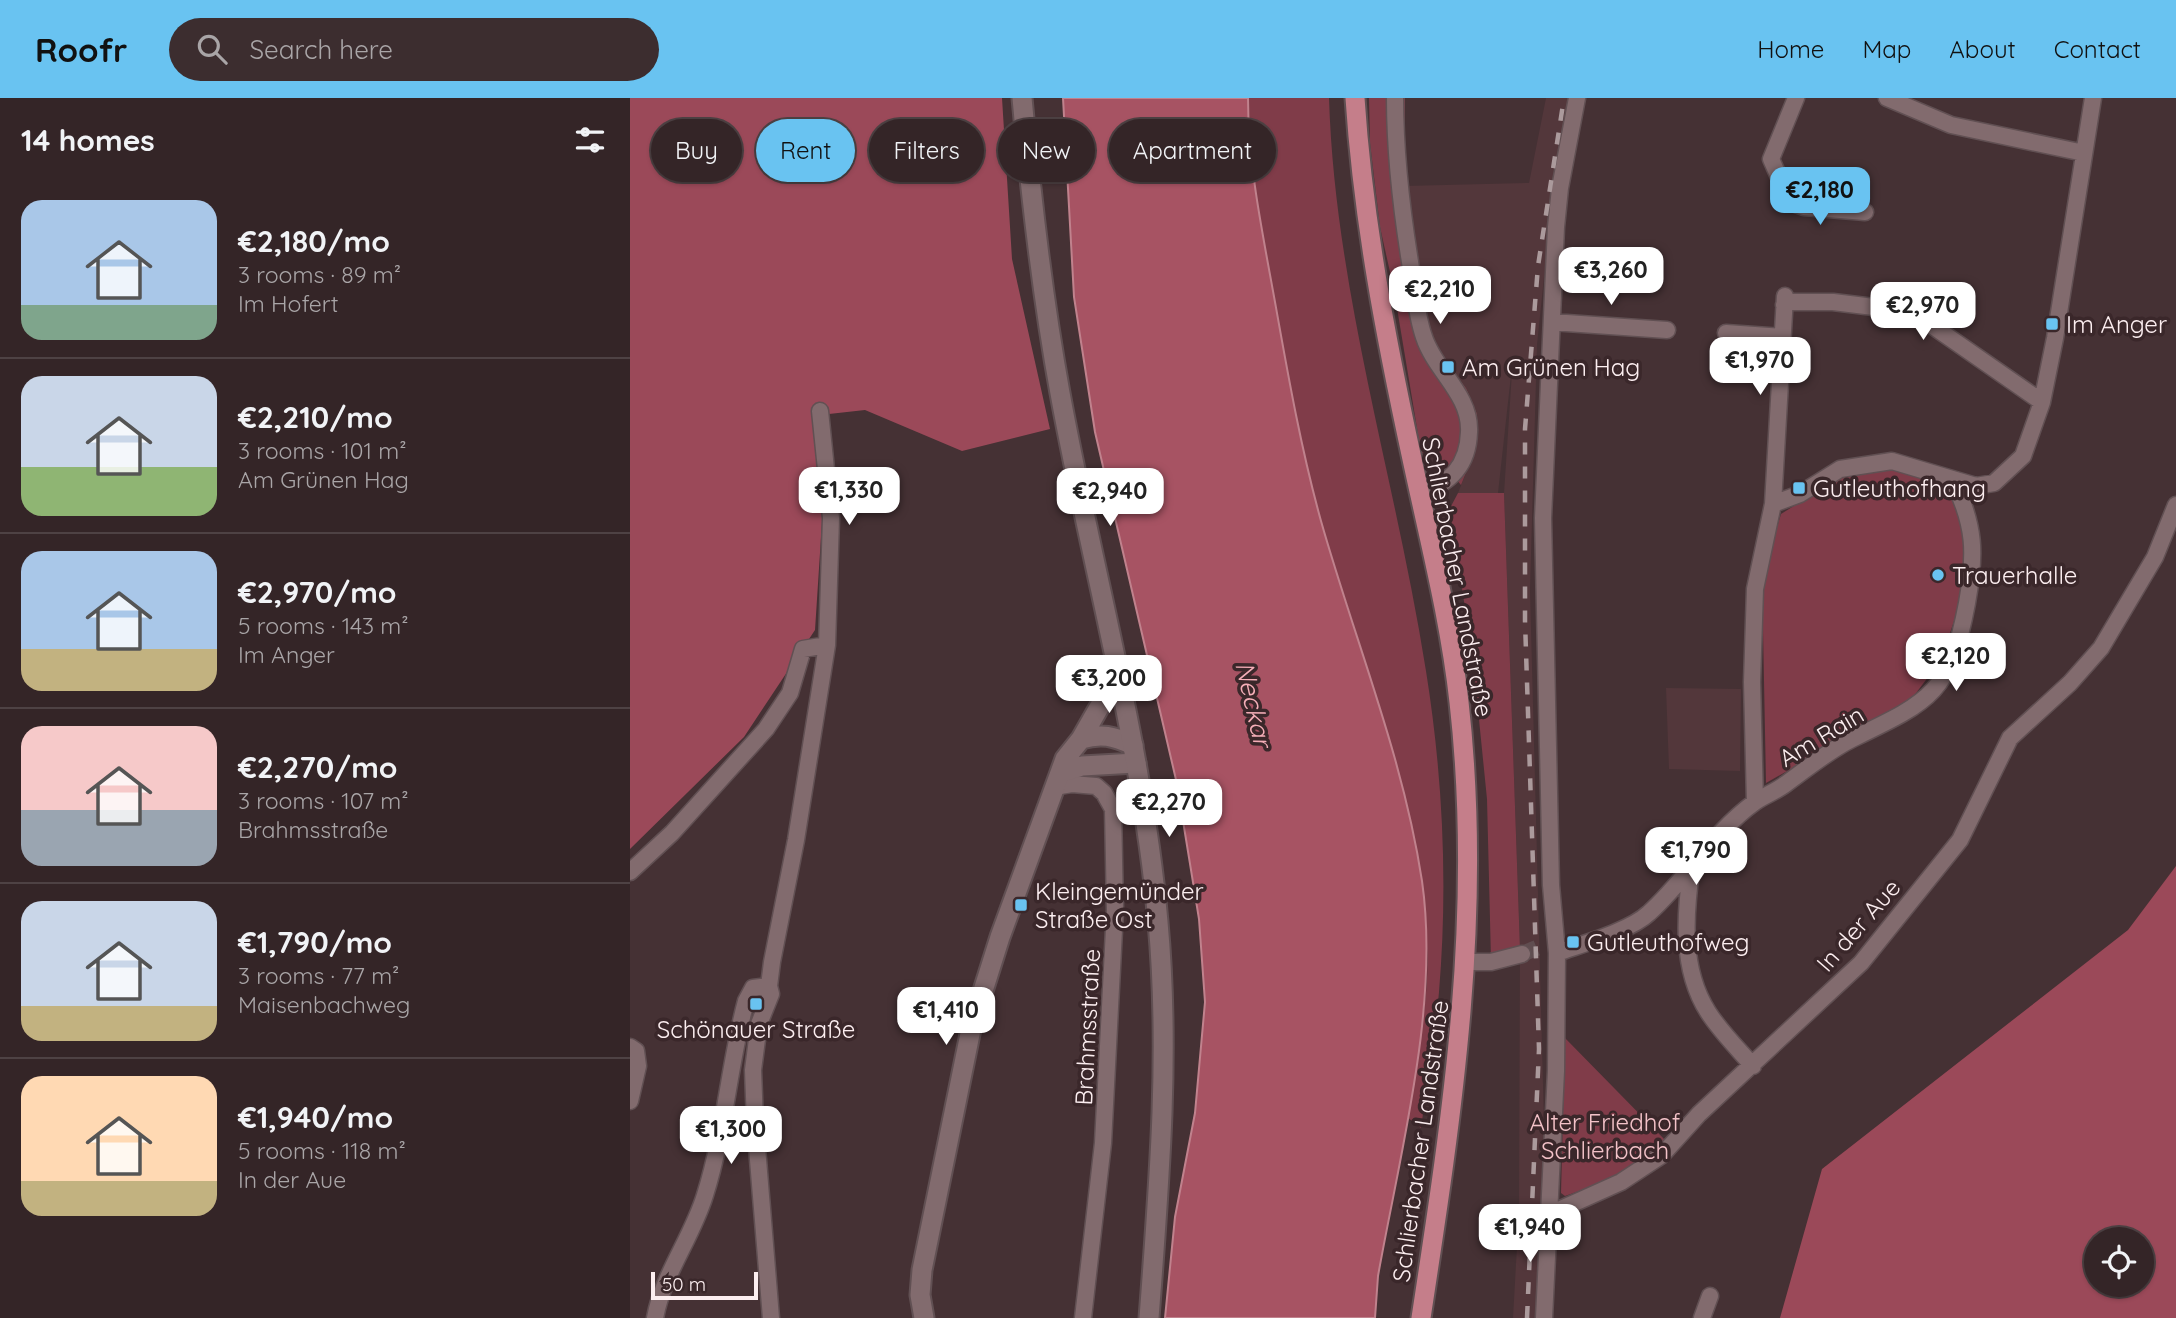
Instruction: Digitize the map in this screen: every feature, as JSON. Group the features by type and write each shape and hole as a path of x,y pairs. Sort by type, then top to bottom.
{"main road":[{"path":"1022,98 1039,274 1063,407 1134,754 1150,851 1162,977 1163,1130 1149,1318"},
{"name":"Schlierbacher Landstraße","path":"1355,98 1366,213 1377,287 1459,702 1468,798 1467,962 1458,1053 1420,1318"},
{"path":"924,1318 920,1295 922,1270 971,1029 1000,937 1065,759 1081,739 1101,704 1115,657"},
{"path":"1081,739 1098,734 1112,736 1134,754"},
{"path":"1057,780 1082,766 1134,754"}],"street":[{"path":"1395,98 1399,197 1422,332 1434,358 1462,399 1469,425 1466,453 1452,477 1440,487 1419,493"},
{"path":"1544,1318 1552,1213 1552,945 1544,518 1560,188 1577,98"},
{"path":"1796,98 1771,159 1790,202 1804,207 1865,212"},
{"path":"1886,98 1951,125 2084,153"},
{"path":"1773,504 1801,495 1840,469 1892,461 1976,486 1994,483 2023,456 2042,401 2093,98"},
{"path":"1755,802 1752,682 1755,589 1773,504 1785,299 1790,302 1833,302 1882,308 1924,320 2042,401"},
{"path":"1552,322 1667,330"},
{"path":"1726,332 1782,337"},
{"path":"771,1318 753,1085 758,1033 771,994 769,986 796,840 827,645 831,518 820,411"},
{"name":"Am Rain","path":"1552,945 1611,933 1648,915 1722,831 1755,802 1851,739 1886,725 1917,705 1940,684 1953,661 1961,635 1973,545 1969,513 1953,480"},
{"name":"In der Aue","path":"1552,1213 1616,1184 1657,1159 1699,1114 1861,963 1961,840 2010,738 2091,659 2132,600 2155,557 2176,505"},
{"path":"630,872 672,834 765,729 790,693 803,649 827,645"},
{"name":"Brahmsstraße","path":"1057,780 1096,786 1110,801 1116,859 1103,1143 1083,1318"},
{"path":"1692,863 1686,906 1688,953 1694,986 1708,1013 1753,1066"},
{"path":"1467,962 1501,961 1522,954"},
{"path":"655,1318 662,1289 695,1224 706,1192 746,1001 753,988 769,986"},
{"path":"630,1047 636,1051 639,1060 630,1101"},
{"path":"1702,1318 1710,1296"}],"shaded area":[{"path":"630,98 1002,98 1003,119 998,119 998,182 1007,182 1012,259 1050,429 962,451 865,410 829,414 815,630 744,737 630,849"},
{"path":"1546,98 1569,98 1554,181 1537,345 1530,590 1545,1161 1536,1318 1513,1318 1519,1210 1520,949 1504,493 1513,357 1498,493 1458,493 1477,445 1435,349 1422,311 1404,186 1529,183"},
{"path":"1666,688 1741,689 1740,771 1669,769"},
{"path":"2176,866 2176,1318 1780,1318 1822,1169 2128,930"}],"green space":[{"path":"1248,98 1329,98 1342,243 1426,671 1440,791 1442,952 1421,1128 1407,1117 1422,1031 1427,966 1422,890 1413,836 1387,732 1322,525 1291,393 1255,182 1276,182 1276,119 1249,119"},
{"path":"1369,98 1405,98 1404,186 1422,311 1435,349 1466,388 1477,414 1477,445 1461,485 1440,460 1421,452 1394,290 1380,227 1370,143"},
{"path":"1893,469 1949,486 1967,530 1965,588 1941,660 1910,701 1766,783 1762,578 1781,514 1842,476"},
{"path":"1458,493 1504,493 1520,949 1491,960 1487,799 1472,650 1449,510"},
{"name":"Alter Friedhof Schlierbach","path":"1565,1038 1666,1141 1632,1168 1565,1196 1561,1193"}],"water":[{"name":"Neckar","path":"1063,98 1248,98 1249,119 1109,119 1109,182 1255,182 1285,357 1314,494 1391,744 1414,835 1422,881 1426,929 1422,1028 1378,1276 1375,1318 1165,1318 1175,1217 1195,1113 1205,1002 1199,919 1177,784 1095,432 1074,297 1068,182 1095,182 1095,119 1064,119"}],"tunnel":[{"path":"1522,954 1541,946"}],"railway":[{"path":"1527,1318 1539,1049 1525,621 1525,429 1538,266 1564,98"}],"place":[{"name":"Im Anger","path":"2052,324"},
{"name":"Am Grünen Hag","path":"1448,367"},
{"name":"Gutleuthofhang","path":"1799,488"},
{"name":"Trauerhalle","path":"1938,575"},
{"name":"Kleingemünder Straße Ost","path":"1021,905"},
{"name":"Gutleuthofweg","path":"1573,942"},
{"name":"Schönauer Straße","path":"756,1004"}]}
